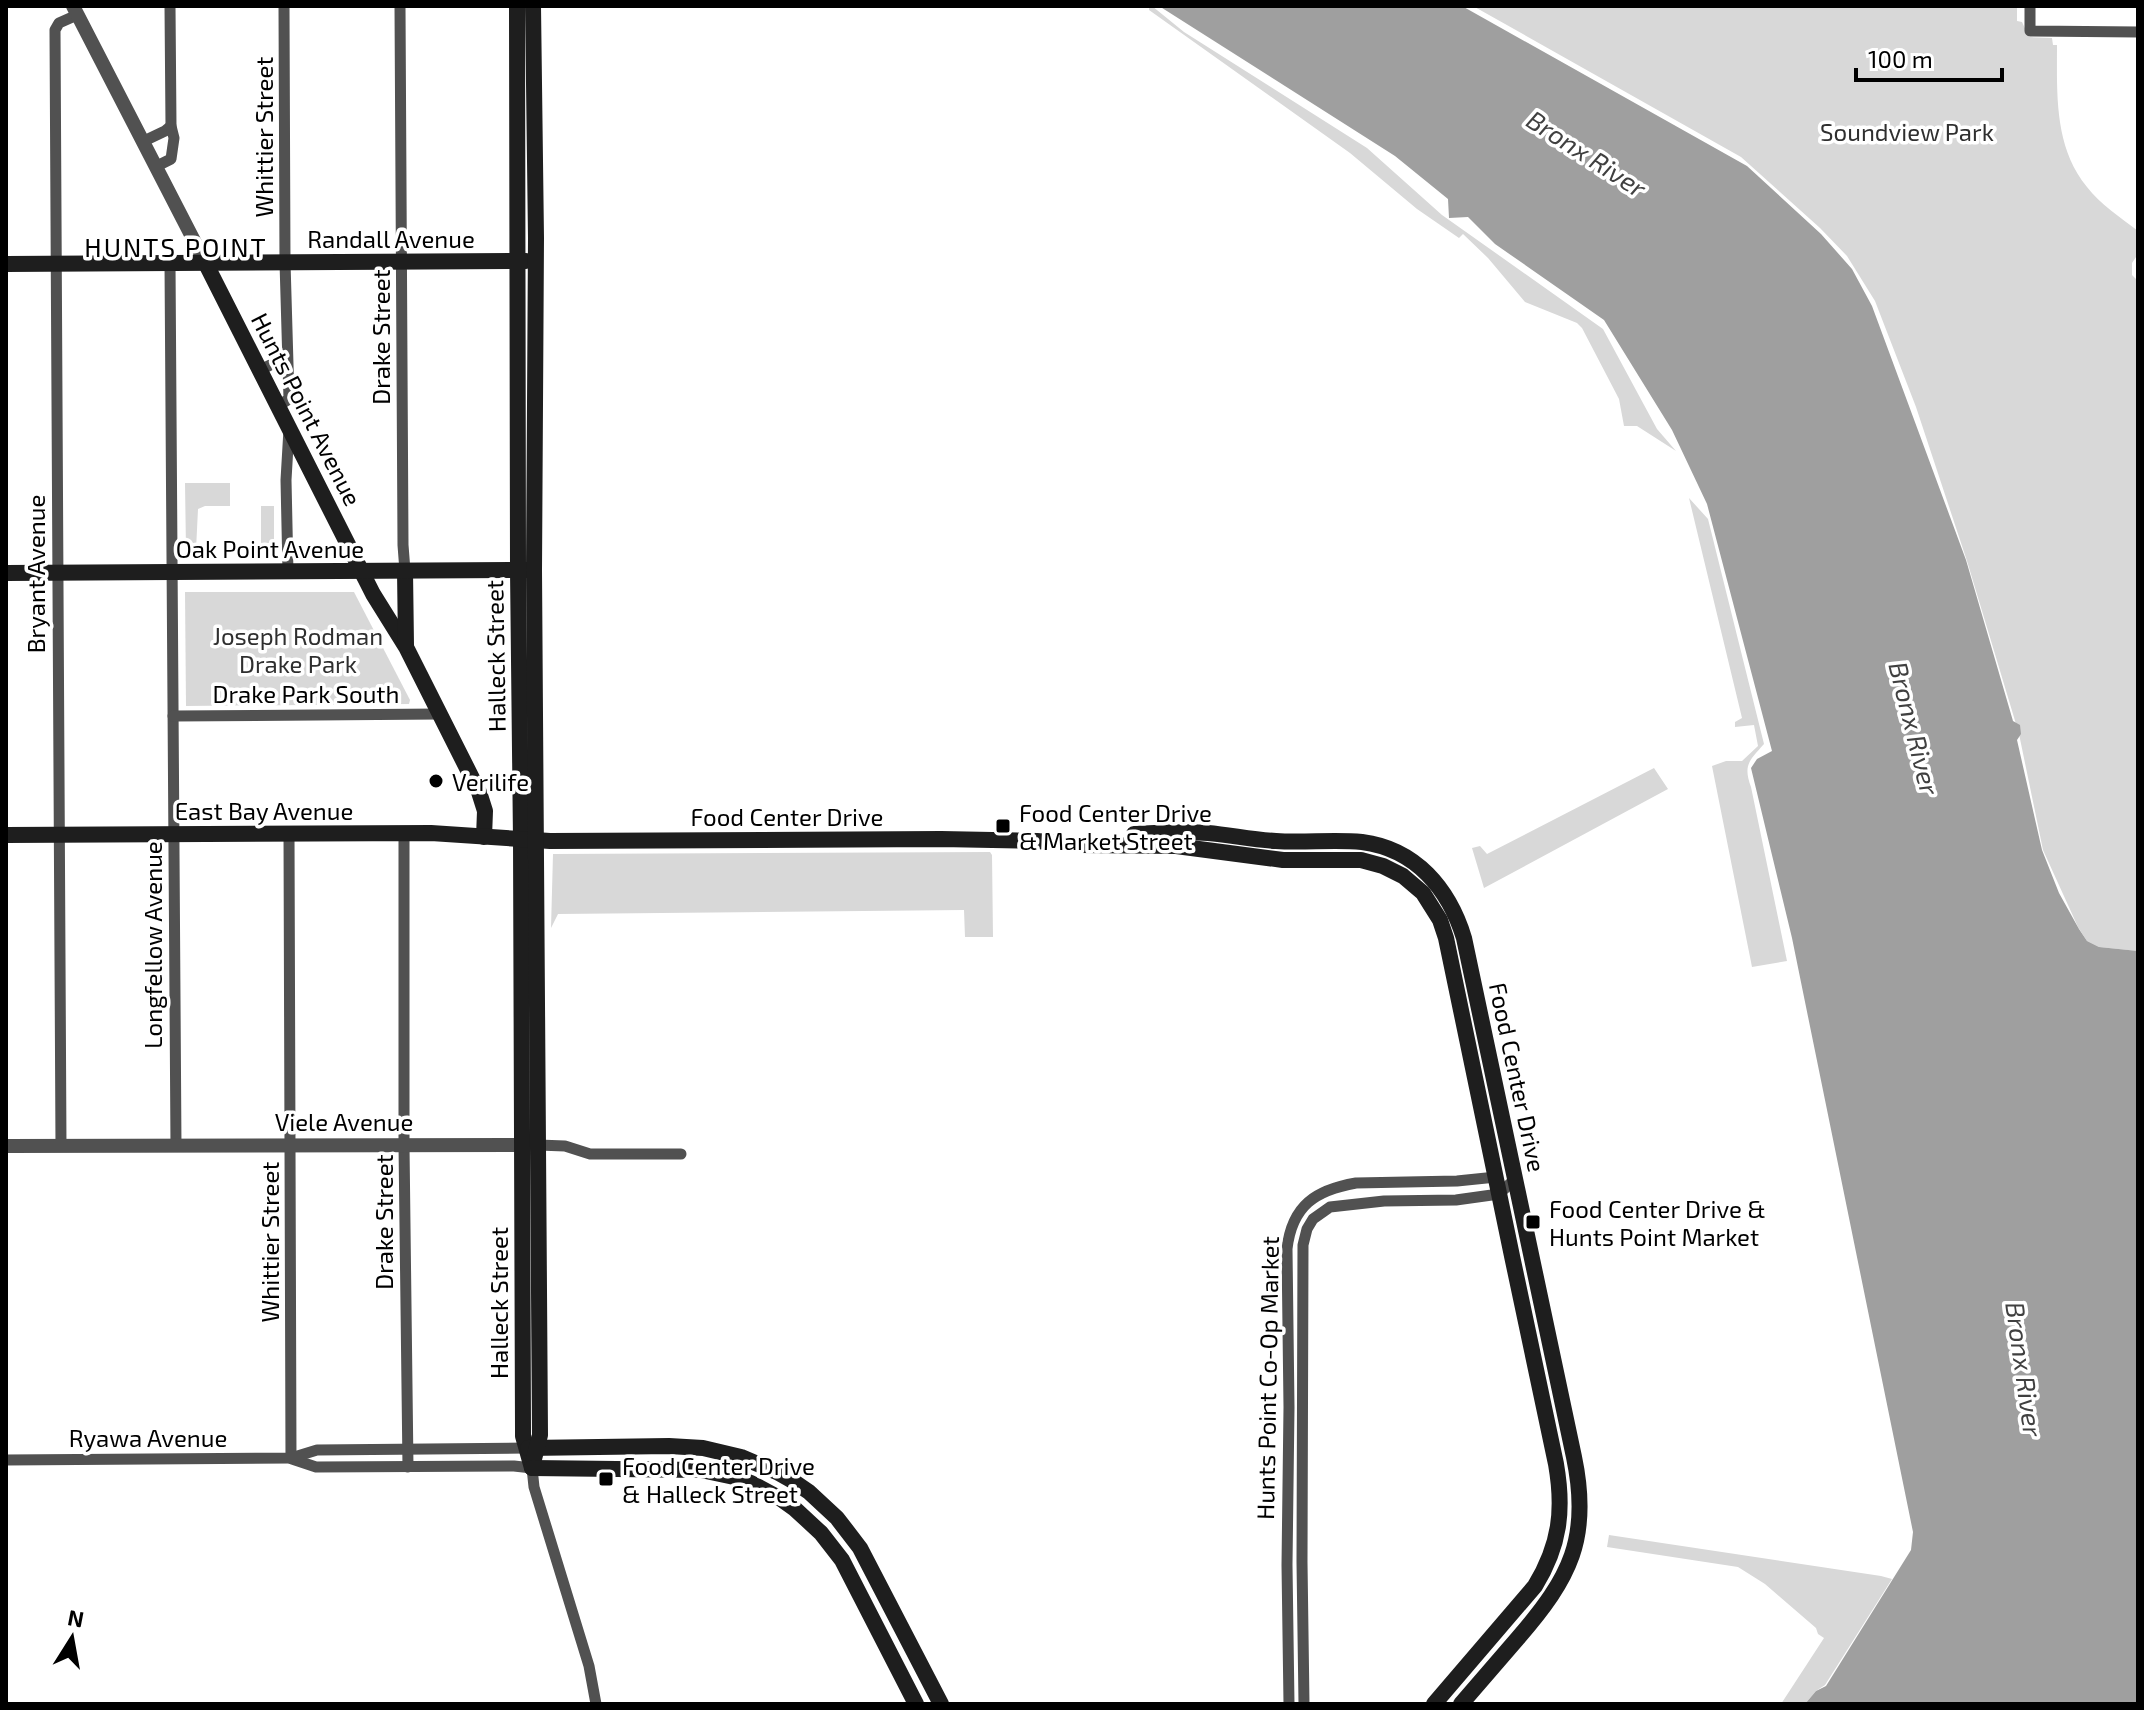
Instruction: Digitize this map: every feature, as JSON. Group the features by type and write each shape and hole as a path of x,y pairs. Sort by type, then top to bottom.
{"main road":[{"name":"Halleck Street","path":"517,6 517,261 526,570 529,840 529,1145 540,1435 531,1448 532,1468"},
{"name":"Halleck Street","path":"526,570 535,261 533,6"},
{"name":"Randall Avenue","path":"6,264 535,261"},
{"name":"Hunts Point Avenue","path":"205,262 373,594 406,647 479,792 485,811 484,837"},
{"name":"Oak Point Avenue","path":"6,573 526,570"},
{"path":"405,571 406,647"},
{"name":"East Bay Avenue","path":"6,835 404,833 529,840"},
{"name":"Food Center Drive","path":"1037,841 1082,835 1207,833 1280,841 1359,842 1400,854 1419,866 1435,880 1457,915 1578,1475 1581,1501 1580,1525 1568,1567 1551,1598 1461,1704"},
{"name":"Food Center Drive","path":"529,840 941,839 1176,846 1271,859 1349,859 1383,866 1414,884 1435,910 1444,930 1561,1497 1555,1544 1544,1572 1434,1704"},
{"path":"1458,992 1483,1066 1497,1095"},
{"path":"531,1448 703,1448 741,1457 777,1472 809,1492 850,1533 941,1704"},
{"path":"532,1468 701,1470 751,1483 781,1499 821,1533 842,1560 916,1704"},
{"path":"910,1644 930,1704"}],"street":[{"path":"157,166 171,159 174,138 171,126 170,6"},
{"name":"Whittier Street","path":"278,406 289,399 284,6"},
{"name":"Drake Street","path":"400,6 405,571"},
{"path":"2030,6 2030,31 2138,32"},
{"name":"Hunts Point Avenue","path":"75,10 205,262"},
{"name":"Bryant Avenue","path":"61,1146 55,30 75,10"},
{"path":"144,141 171,126"},
{"name":"Longfellow Avenue","path":"170,263 176,1146"},
{"path":"260,370 287,357"},
{"path":"288,572 286,480 289,427"},
{"path":"286,480 309,467"},
{"name":"Drake Park South","path":"173,716 439,714"},
{"name":"Whittier Street","path":"289,833 291,1458"},
{"name":"Drake Street","path":"404,833 408,1467"},
{"name":"Viele Avenue","path":"6,1146 529,1145 565,1146 590,1154 681,1154"},
{"path":"1498,1185 1515,1179"},
{"name":"Hunts Point Co-Op Market","path":"1289,1704 1288,1232 1296,1216 1317,1195 1341,1186 1457,1181 1498,1185"},
{"name":"Hunts Point Co-Op Market","path":"1304,1704 1303,1245 1307,1229 1313,1219 1330,1207 1384,1201 1456,1200 1498,1185"},
{"name":"Ryawa Avenue","path":"6,1460 291,1458 317,1450 531,1448"},
{"name":"Ryawa Avenue","path":"291,1458 316,1467 532,1468"},
{"path":"532,1468 538,1503 593,1681 596,1704"}],"green space":[{"path":"1149,6 1184,32 1367,148 1442,215 1603,329 1657,429 1676,451 1637,426 1624,426 1619,399 1577,323 1525,302 1463,234 1459,238 1417,209 1350,153 1149,10"},
{"name":"Soundview Park","path":"1473,6 2017,6 2017,21 2022,22 2029,37 2052,38 2053,45 2057,45 2060,119 2068,155 2092,193 2138,231 2138,254 2132,263 2132,275 2138,281 2138,951 2099,947 2087,941 2043,850 2019,734 1967,561 1916,407 1875,301 1847,256 1741,157"},
{"path":"185,483 230,483 230,506 198,509 196,550 186,550"},
{"path":"1689,498 1708,519 1764,744 1751,759 1748,773 1787,961 1752,967 1712,766 1726,761 1742,761 1758,746 1754,725 1735,727 1735,722 1742,718"},
{"path":"261,506 274,506 274,549 261,549"},
{"name":"Joseph Rodman Drake Park","path":"185,592 354,592 410,700 409,704 186,706"},
{"path":"1654,768 1668,789 1484,888 1472,848 1480,846 1487,854"},
{"path":"990,852 993,937 965,937 964,910 558,914 551,928 553,854"},
{"path":"1609,1535 1892,1579 1825,1685 1805,1704 1781,1704 1824,1638 1816,1628 1765,1584 1738,1567 1607,1547"}],"water":[{"name":"Bronx River","path":"1159,6 1462,6 1747,166 1821,234 1852,269 1872,306 1966,560 2013,721 2020,725 2021,734 2017,740 2042,850 2059,893 2087,941 2099,947 2138,951 2138,1704 1805,1704 1816,1691 1826,1686 1911,1550 1913,1532 1792,938 1751,768 1757,759 1772,751 1707,504 1672,430 1604,320 1495,244 1468,217 1449,218 1448,199 1395,156"}],"place":[{"name":"Verilife","path":"436,781"},
{"name":"Food Center Drive & Market Street","path":"1003,826"},
{"name":"Food Center Drive & Hunts Point Market","path":"1533,1222"},
{"name":"Food Center Drive & Halleck Street","path":"606,1479"}],"district":[{"name":"HUNTS POINT","path":"176,246"}]}
